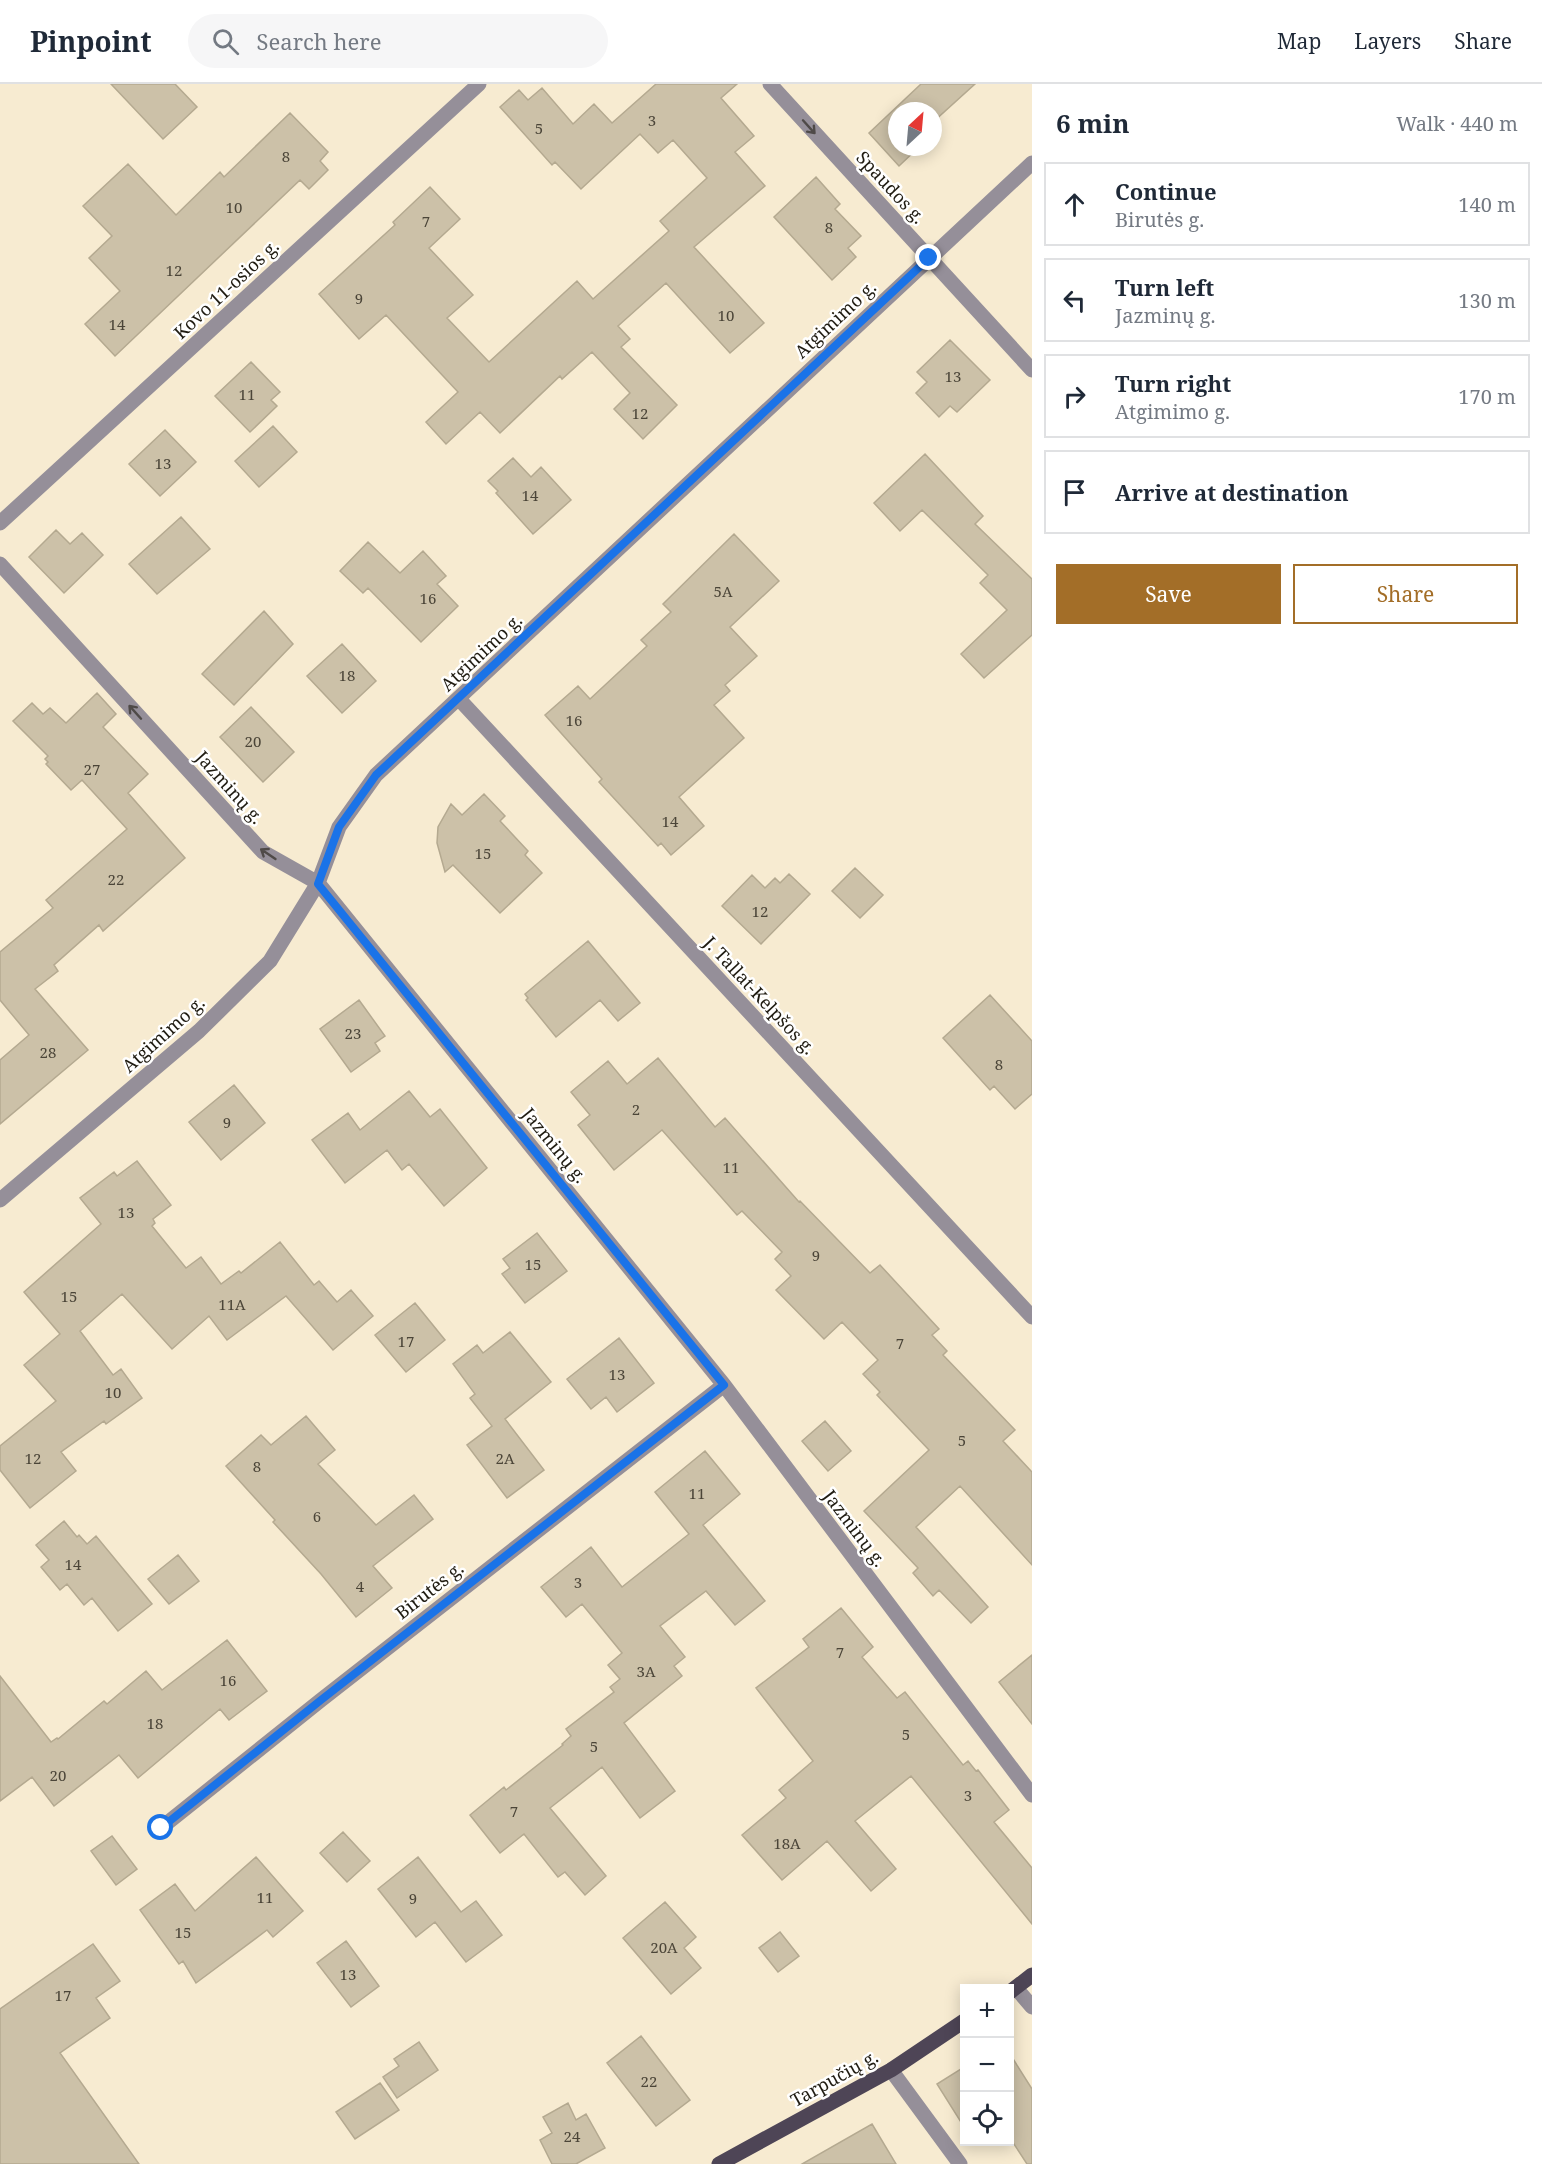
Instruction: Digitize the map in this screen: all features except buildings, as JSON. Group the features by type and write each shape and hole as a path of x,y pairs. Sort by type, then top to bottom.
{"main road":[{"path":"1014,1989 1032,1975"},
{"name":"Tarpučių g.","path":"719,2164 891,2070 960,2024"}],"street":[{"name":"Kovo 11-osios g.","path":"0,523 479,84"},
{"name":"Spaudos g.","path":"770,84 1032,369"},
{"name":"Atgimimo g.","path":"0,1200 199,1031 270,961 318,884 339,827 376,775 1032,163"},
{"name":"Jazminų g.","path":"0,564 262,852 318,884 724,1385 1032,1795"},
{"name":"J. Tallat-Kelpšos g.","path":"459,699 1032,1317"},
{"name":"Birutės g.","path":"161,1828 724,1385"},
{"path":"1014,1991 1032,2007"},
{"path":"891,2070 960,2164"}],"route":[{"path":"161,1828 724,1385 318,884 339,827 376,775 929,258"}]}
